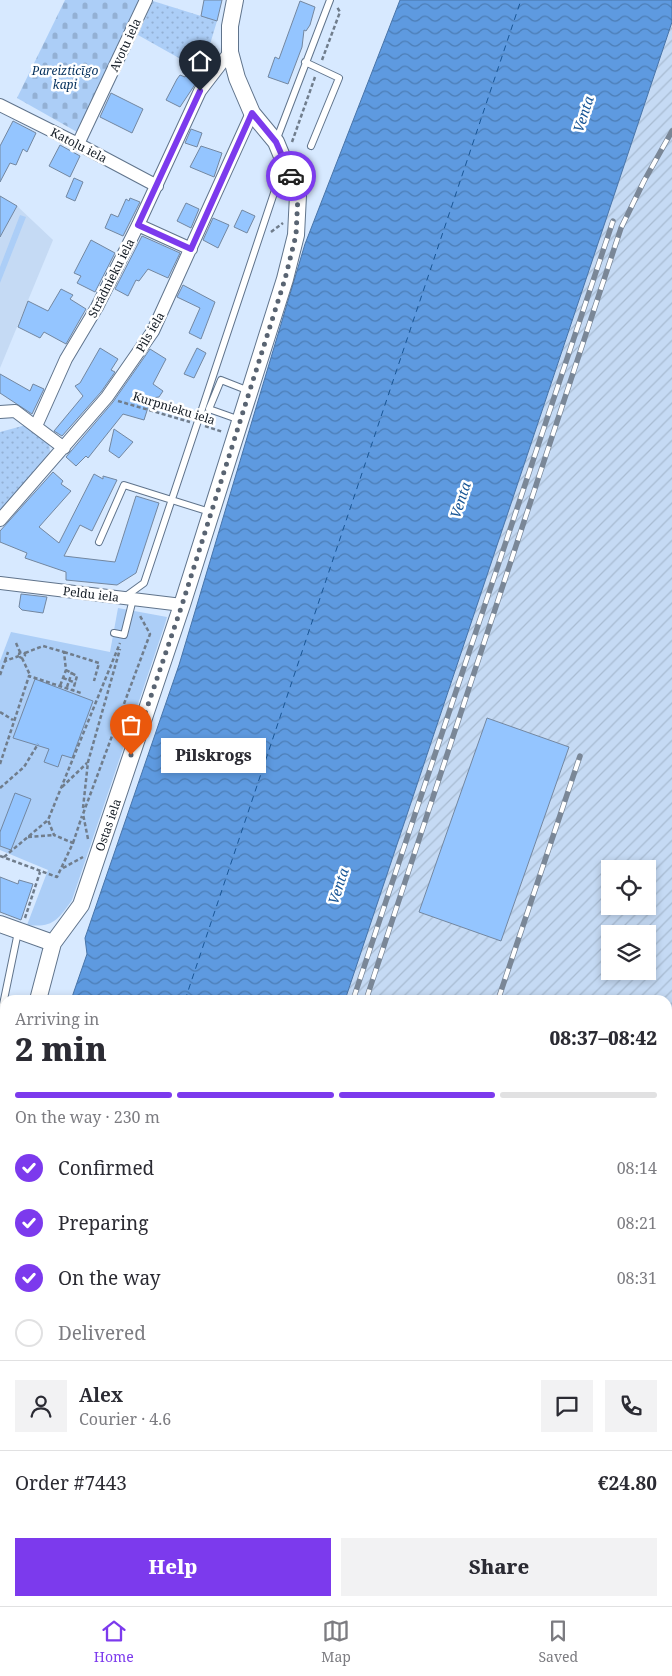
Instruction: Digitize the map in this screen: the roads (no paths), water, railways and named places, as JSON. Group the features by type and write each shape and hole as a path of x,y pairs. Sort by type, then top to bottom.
{"street":[{"name":"Avotu iela","path":"78,144 146,0"},
{"path":"230,52 230,26 235,0"},
{"name":"Ostas iela","path":"39,995 53,943 80,905 182,605 285,279 296,235 298,195 276,142 252,113 237,78 230,52"},
{"name":"Strādnieku iela","path":"36,426 66,359 97,307 138,225 200,91 230,52"},
{"name":"Katoļu iela","path":"0,106 78,144 157,186"},
{"name":"Pils iela","path":"0,520 107,397 153,331 252,113"},
{"path":"138,225 191,249"},
{"path":"0,412 15,411 64,448"},
{"name":"Peldu iela","path":"0,583 182,605"},
{"path":"0,924 53,943"}],"lane":[{"path":"276,142 330,0"},
{"path":"305,62 339,78 311,146"},
{"path":"114,633 124,635 128,598 144,584 285,160"},
{"path":"238,428 209,410 221,380 250,391"},
{"path":"99,542 124,485 212,512"},
{"path":"5,995 18,932"}],"water":[{"name":"Venta","path":"400,0 672,0 672,22 347,995 73,995 87,954 85,938 179,665 305,244"}],"railway":[{"path":"368,995 621,228 644,181 672,131"},
{"path":"355,995 613,221"},
{"path":"500,995 580,756"}],"place":[{"name":"Pilskrogs","path":"131,755"}],"park label":[{"name":"Pareizticīgo kapi","path":"65,77"}]}
